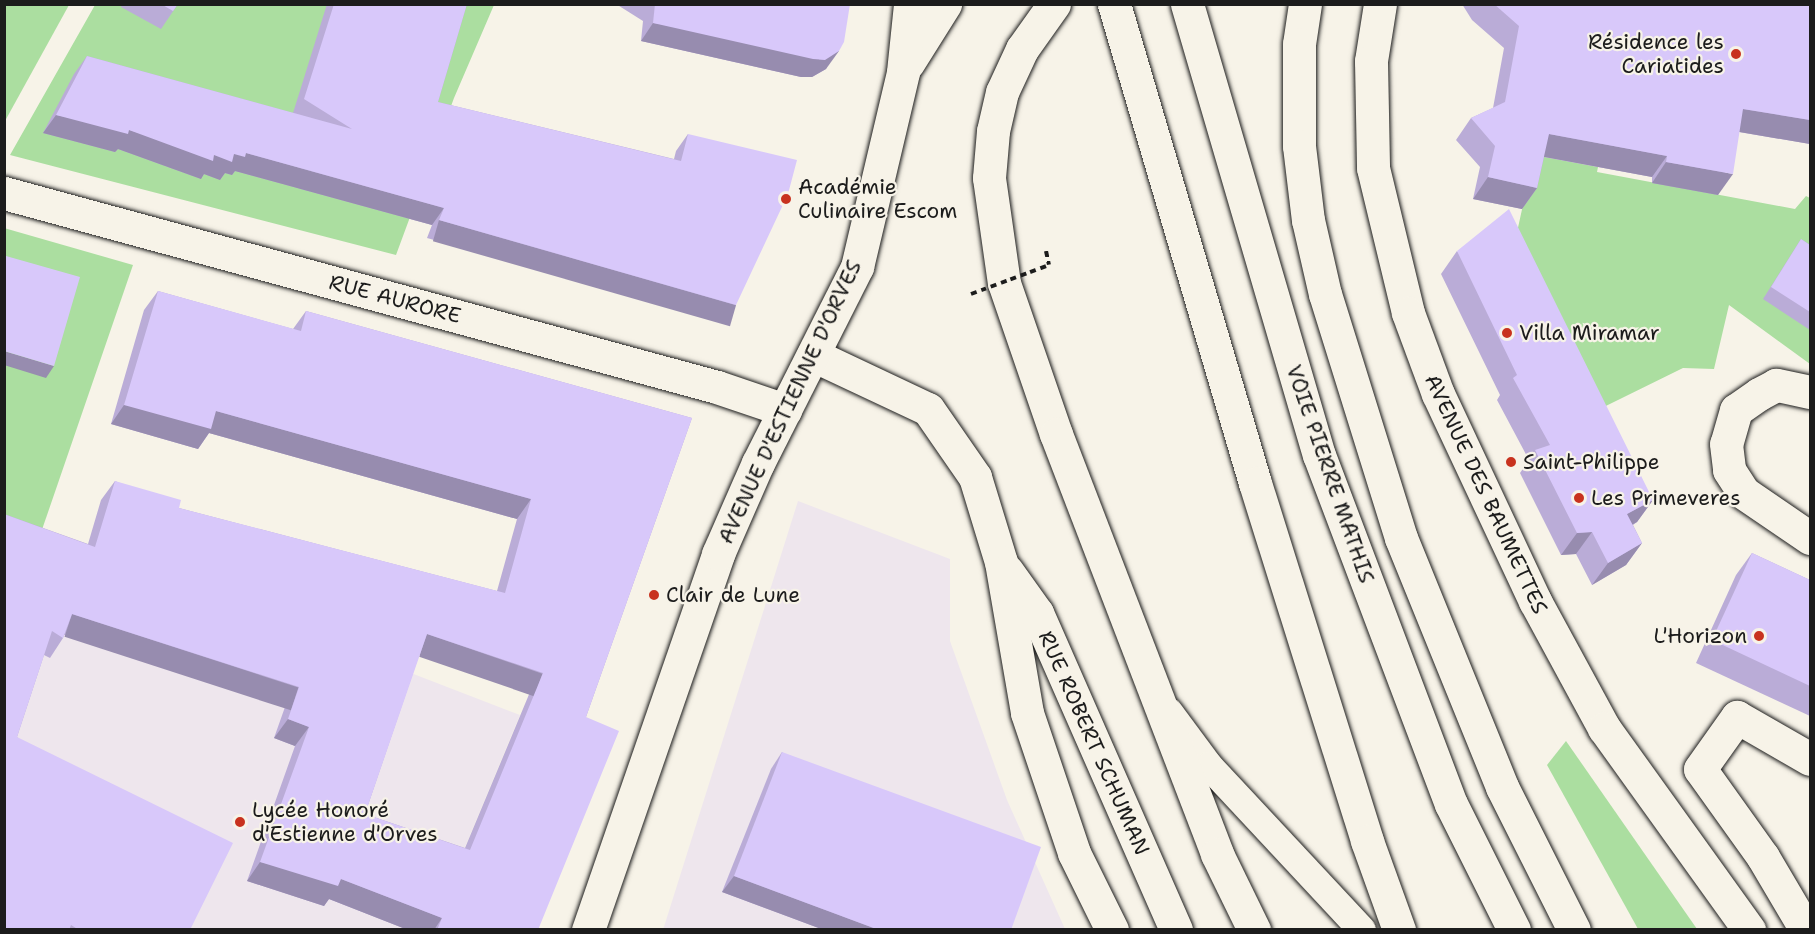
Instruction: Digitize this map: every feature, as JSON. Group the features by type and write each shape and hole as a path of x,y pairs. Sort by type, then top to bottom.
{"main road":[{"name":"AVENUE D'ESTIENNE D'ORVES","path":"588,930 718,554 784,410 857,267 903,72 910,4"},
{"name":"AVENUE D'ESTIENNE D'ORVES","path":"903,72 945,4"},
{"path":"1054,4 1022,49 1002,92 993,130 990,190 1004,283 1056,434 1217,854 1254,930"},
{"path":"1114,4 1149,132 1367,841 1399,930"},
{"name":"VOIE PIERRE MATHIS","path":"1187,4 1319,455 1451,804 1514,930"},
{"path":"1305,4 1299,44 1299,146 1308,220 1325,294 1401,538 1502,788 1574,930"},
{"name":"AVENUE DES BAUMETTES","path":"1380,4 1371,61 1373,168 1408,313 1438,394 1535,601 1604,728 1749,930"},
{"name":"RUE AURORE","path":"4,193 717,387 784,410"},
{"name":"RUE ROBERT SCHUMAN","path":"813,355 928,409 975,477 1001,562 1027,713 1074,853 1112,930"},
{"path":"1810,392 1776,385 1759,394 1736,410 1726,444 1730,470 1744,493 1810,538"},
{"name":"RUE ROBERT SCHUMAN","path":"1001,562 1036,614 1176,930"},
{"path":"1806,930 1763,857 1700,769 1737,717 1810,759"}],"lane":[{"path":"1156,696 1209,766 1362,930"}],"path":[{"path":"971,294 1049,265"}],"shaded area":[{"path":"798,501 950,559 950,641 1007,800 1065,929 663,930"},
{"name":"Lycée Honoré d'Estienne d'Orves","path":"4,539 328,641 520,715 431,929 5,929"}],"green space":[{"path":"4,5 69,5 5,121"},
{"path":"95,5 494,5 454,98 396,255 10,155"},
{"path":"1534,155 1598,167 1597,172 1795,209 1806,196 1810,198 1810,364 1729,305 1714,369 1683,368 1555,431 1510,264"},
{"path":"4,228 133,265 35,550 5,539"},
{"path":"1566,741 1697,929 1638,929 1547,765"}],"building":[{"path":"161,4 178,4 173,11"},
{"path":"334,4 467,4 438,102 681,161 688,134 797,160 788,194 736,305 439,220 444,208 246,153 245,157 234,154 232,162 214,155 213,161 129,130 128,134 56,115 87,56 352,129 304,99"},
{"path":"655,4 850,4 844,42 839,51 825,60 653,23"},
{"path":"1494,4 1810,4 1810,120 1743,109 1733,174 1666,162 1667,156 1549,134 1537,188 1488,177 1495,146 1471,118 1505,102 1519,26"},
{"path":"1509,209 1653,500 1627,514 1642,543 1608,563 1592,532 1577,533 1535,450 1550,445 1513,378 1517,375 1457,251"},
{"path":"1801,239 1810,245 1810,312 1771,287"},
{"path":"6,256 80,277 54,366 4,351 4,261"},
{"path":"158,291 301,331 306,311 692,418 586,717 619,731 538,930 437,930 442,918 341,879 338,886 260,862 309,727 288,719 299,687 72,614 63,638 52,631 17,737 233,843 190,930 79,930 71,925 69,930 4,930 4,514 95,547 115,481 181,500 179,508 505,593 531,499 216,411 211,429 124,405","holes":["427,634 543,673 470,850 365,814"]},
{"name":"L'Horizon","path":"1752,553 1810,580 1810,686 1712,640"},
{"path":"782,752 1041,847 1011,930 879,930 734,876"}],"place":[{"name":"Résidence les Cariatides","path":"1736,54"},
{"name":"Académie Culinaire Escom","path":"786,199"},
{"name":"Villa Miramar","path":"1507,333"},
{"name":"Saint-Philippe","path":"1511,462"},
{"name":"Les Primeveres","path":"1579,498"},
{"name":"Clair de Lune","path":"654,595"},
{"name":"L'Horizon","path":"1759,636"},
{"name":"Lycée Honoré d'Estienne d'Orves","path":"240,822"}]}
